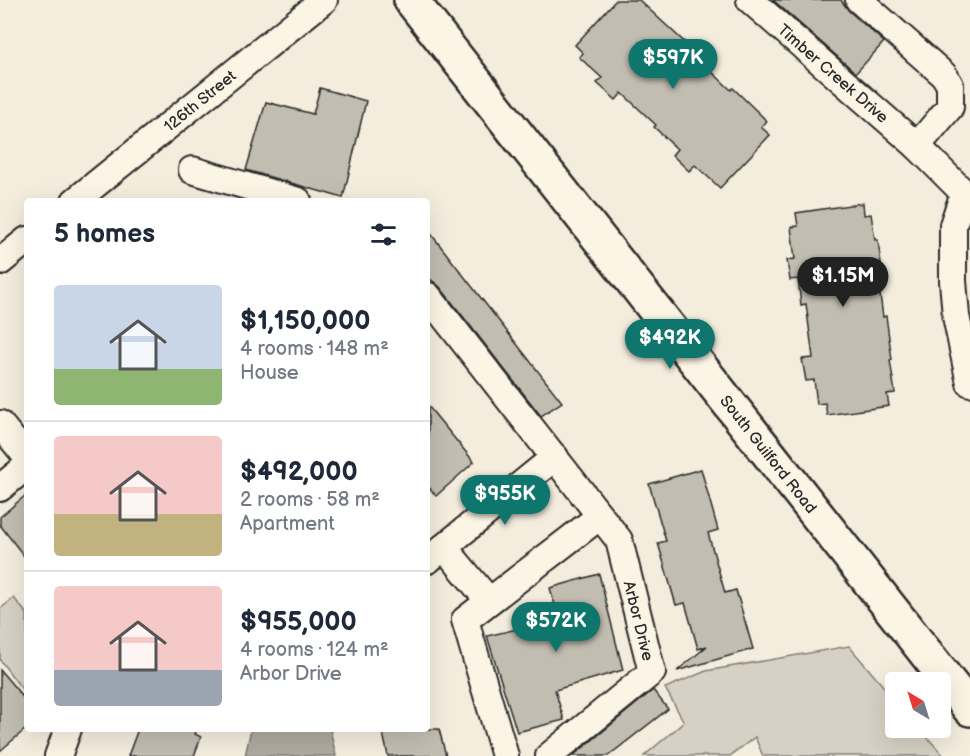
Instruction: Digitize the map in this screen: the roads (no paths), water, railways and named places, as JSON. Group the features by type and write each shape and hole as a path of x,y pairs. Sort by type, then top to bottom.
{"main road":[{"name":"South Guilford Road","path":"411,0 970,709"}],"street":[{"name":"126th Street","path":"79,198 324,0"},
{"name":"Timber Creek Drive","path":"750,0 917,146 967,194 953,225 953,281 956,316 970,383"},
{"path":"859,0 944,75 950,85 950,107 917,146"},
{"path":"192,170 288,198"},
{"path":"0,262 24,242"},
{"name":"Arbor Drive","path":"430,299 619,540 652,672 549,756"},
{"path":"0,424 24,453"},
{"path":"489,601 436,553 555,457"},
{"path":"0,488 24,468"},
{"path":"505,756 465,620 600,516"},
{"path":"58,756 67,732"}]}
